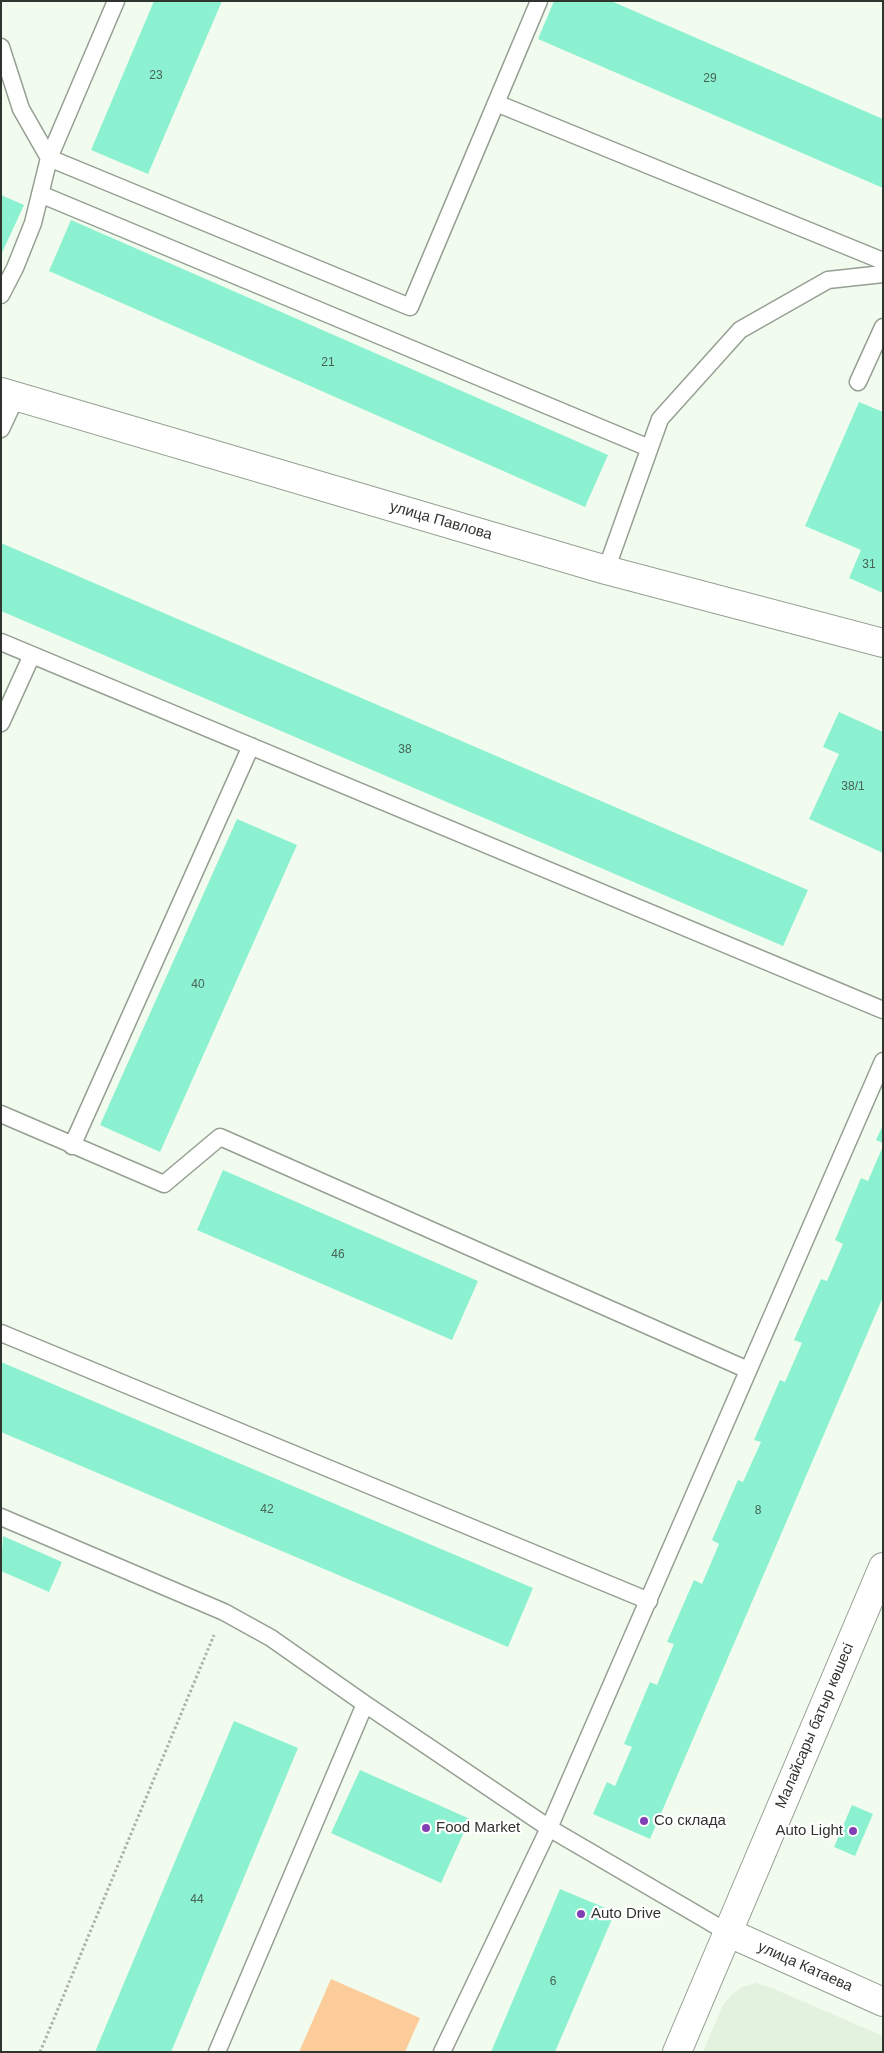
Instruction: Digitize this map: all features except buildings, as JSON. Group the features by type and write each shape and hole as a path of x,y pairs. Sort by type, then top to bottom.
{"street":[{"name":"улица Павлова","path":"9,395 606,570 883,643"},
{"name":"Малайсары батыр көшесі","path":"676,2052 883,1567"},
{"name":"улица Катаева","path":"727,1932 883,2002"}],"lane":[{"path":"1,295 34,223 49,158 116,1"},
{"path":"1,47 21,109 49,158 410,307 539,1"},
{"path":"496,103 883,261"},
{"path":"40,194 649,448"},
{"path":"606,570 660,419 740,330 828,280 883,274"},
{"path":"858,382 883,327"},
{"path":"1,429 9,395"},
{"path":"1,642 883,1010"},
{"path":"1,723 32,655"},
{"path":"72,1146 251,746"},
{"path":"442,2052 549,1828 883,1061"},
{"path":"1,1114 164,1184 220,1137 748,1370"},
{"path":"1,1333 649,1601"},
{"path":"1,1517 224,1612 271,1638 549,1828 727,1932"},
{"path":"217,2052 365,1704"}],"path":[{"path":"40,2052 224,1612"}],"shaded area":[{"path":"331,1979 420,2018 405,2052 299,2052"},
{"path":"756,1983 772,1988 883,2036 883,2052 703,2052 723,2005 731,1995 742,1987"}],"place":[{"name":"Со склада","path":"644,1821"},
{"name":"Food Market","path":"426,1828"},
{"name":"Auto Light","path":"853,1831"},
{"name":"Auto Drive","path":"581,1914"}]}
